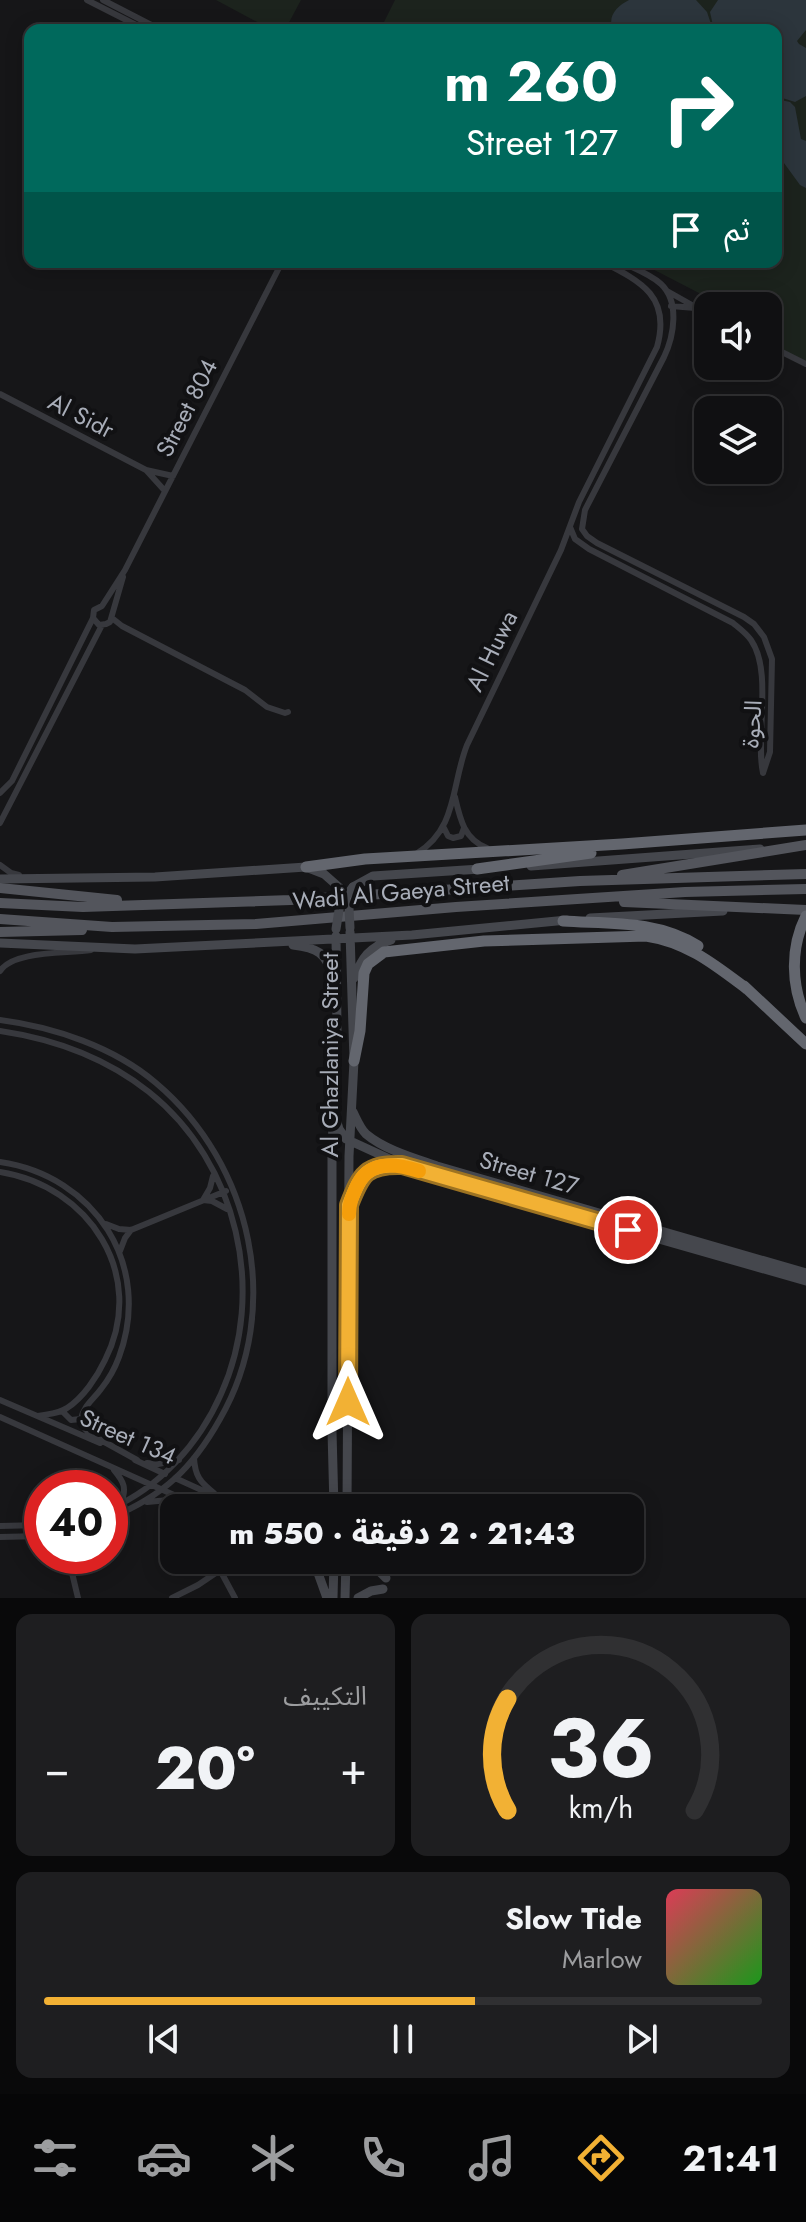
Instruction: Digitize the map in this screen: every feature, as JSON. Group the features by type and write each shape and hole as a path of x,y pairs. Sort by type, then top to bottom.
{"highway":[{"path":"306,867 365,859 806,830"},
{"path":"477,869 605,850 622,844"},
{"path":"806,913 795,950 794,971 797,993 806,1018"},
{"path":"563,921 649,926 668,931 703,949 806,1044"},
{"path":"354,1061 360,1031 364,973 368,964 384,952 484,941 646,936 672,941 703,956 747,989"}],"main road":[{"path":"580,881 806,845"},
{"name":"Wadi Al Gaeya Street","path":"0,903 83,907 291,900 580,881 806,874"},
{"path":"0,888 167,903"},
{"name":"Wadi Al Gaeya Street","path":"0,919 112,927 256,924 685,892 806,889"},
{"path":"583,899 790,909 806,913"},
{"path":"0,932 112,927"}],"street":[{"path":"87,0 134,24"},
{"path":"103,0 149,24"},
{"name":"Street 804","path":"102,606 125,570 279,268"},
{"path":"570,527 579,502 660,338 660,317 650,291 615,268"},
{"path":"633,268 694,307"},
{"path":"570,527 582,523 589,502 670,345 674,325 667,291"},
{"path":"671,306 694,308"},
{"path":"782,352 806,364"},
{"name":"Al Sidr","path":"0,394 146,470"},
{"path":"146,470 173,476"},
{"path":"146,470 165,491"},
{"name":"الحوة","path":"570,527 575,539 589,549 733,623 750,638 761,667 760,752 763,773 770,752 772,659 769,645 760,631 736,612 597,543 585,534 582,523"},
{"name":"Al Huwa","path":"444,828 467,745 570,527"},
{"name":"Street 804","path":"0,823 108,620 125,570"},
{"path":"0,793 12,781 93,618 94,610 102,606 110,609 108,620"},
{"path":"93,618 96,623 108,620 122,626 245,690 267,707 288,712"},
{"path":"760,752 770,752"},
{"path":"454,793 468,836 478,845 493,851"},
{"path":"412,856 429,846 444,828 448,836 455,839 461,836 464,828"},
{"name":"Wadi Al Gaeya Street","path":"343,893 367,879 382,875 750,849 775,850"},
{"path":"0,865 14,875 40,875 49,879"},
{"path":"306,867 324,874 343,893 349,908 350,933"},
{"name":"Wadi Al Gaeya Street","path":"0,879 169,876 306,867"},
{"path":"336,934 343,893"},
{"name":"Wadi Al Gaeya Street","path":"0,943 135,949 350,933 412,935 673,912 790,909"},
{"name":"Al Ghazlaniya Street","path":"349,1494 349,1156 354,1061 350,933"},
{"name":"Al Ghazlaniya Street","path":"334,1494 332,1149 336,934"},
{"path":"352,982 362,958 374,946 412,935"},
{"path":"270,941 321,952 332,973 337,998"},
{"path":"0,971 8,962 25,957 97,949"},
{"path":"0,1013 11,1022"},
{"path":"0,1020 55,1031 120,1059 148,1077 175,1101 201,1131 233,1189 246,1229 254,1288 250,1335 230,1402 194,1458 176,1479 128,1510"},
{"path":"0,1031 71,1048 109,1066 156,1098 176,1118 204,1155 230,1211 241,1255 243,1293 235,1358 218,1402 202,1430 165,1474 128,1500"},
{"name":"Street 127","path":"352,1109 358,1124 367,1134 406,1155 806,1273"},
{"path":"334,1110 339,1129 351,1141"},
{"name":"Street 127","path":"351,1141 402,1165 459,1183 806,1281"},
{"path":"349,1205 367,1171 381,1166 402,1165 406,1155"},
{"path":"0,1162 32,1170 78,1194 105,1223 120,1252 129,1299 127,1331 113,1372 87,1403 81,1419 85,1429 139,1461 161,1464 179,1460"},
{"path":"0,1172 46,1187 71,1202 106,1245 114,1266 120,1299 114,1341 97,1376 69,1408 38,1416"},
{"path":"203,1200 214,1173"},
{"path":"105,1223 131,1230 233,1189"},
{"path":"203,1200 218,1203 230,1211"},
{"path":"120,1252 131,1230"},
{"name":"Street 134","path":"0,1400 210,1494"},
{"path":"62,1411 71,1420 81,1419"},
{"name":"Street 134","path":"0,1417 171,1494"},
{"path":"194,1458 198,1479 216,1494"},
{"path":"329,1494 334,1476"},
{"path":"143,1503 160,1501"},
{"path":"0,1526 24,1525"},
{"path":"0,1537 24,1536"},
{"path":"72,1574 78,1598"},
{"path":"172,1598 214,1574"},
{"path":"222,1574 235,1598"},
{"path":"318,1574 330,1598"},
{"path":"330,1598 333,1574"},
{"path":"345,1574 345,1598"},
{"path":"382,1574 386,1578"},
{"path":"358,1598 383,1589"}],"shaded area":[{"path":"216,0 301,0 288,24 261,24"},
{"path":"395,0 806,0 806,362 782,350 782,292 697,292 651,268 782,268 782,24 383,24"},
{"path":"629,0 696,0 707,12 711,24 611,24 614,12"},
{"path":"718,0 806,0 806,30 797,41 806,48 806,96 795,102 782,98 782,24 713,24 710,12"},
{"path":"782,100 795,107 801,139 806,141 806,188 800,185 782,160"}],"slow traffic":[{"path":"349,1214 356,1188 367,1171 386,1165 402,1165 419,1171"}],"route":[{"path":"348,1402 349,1205 367,1171 381,1166 402,1165 628,1230"}]}
